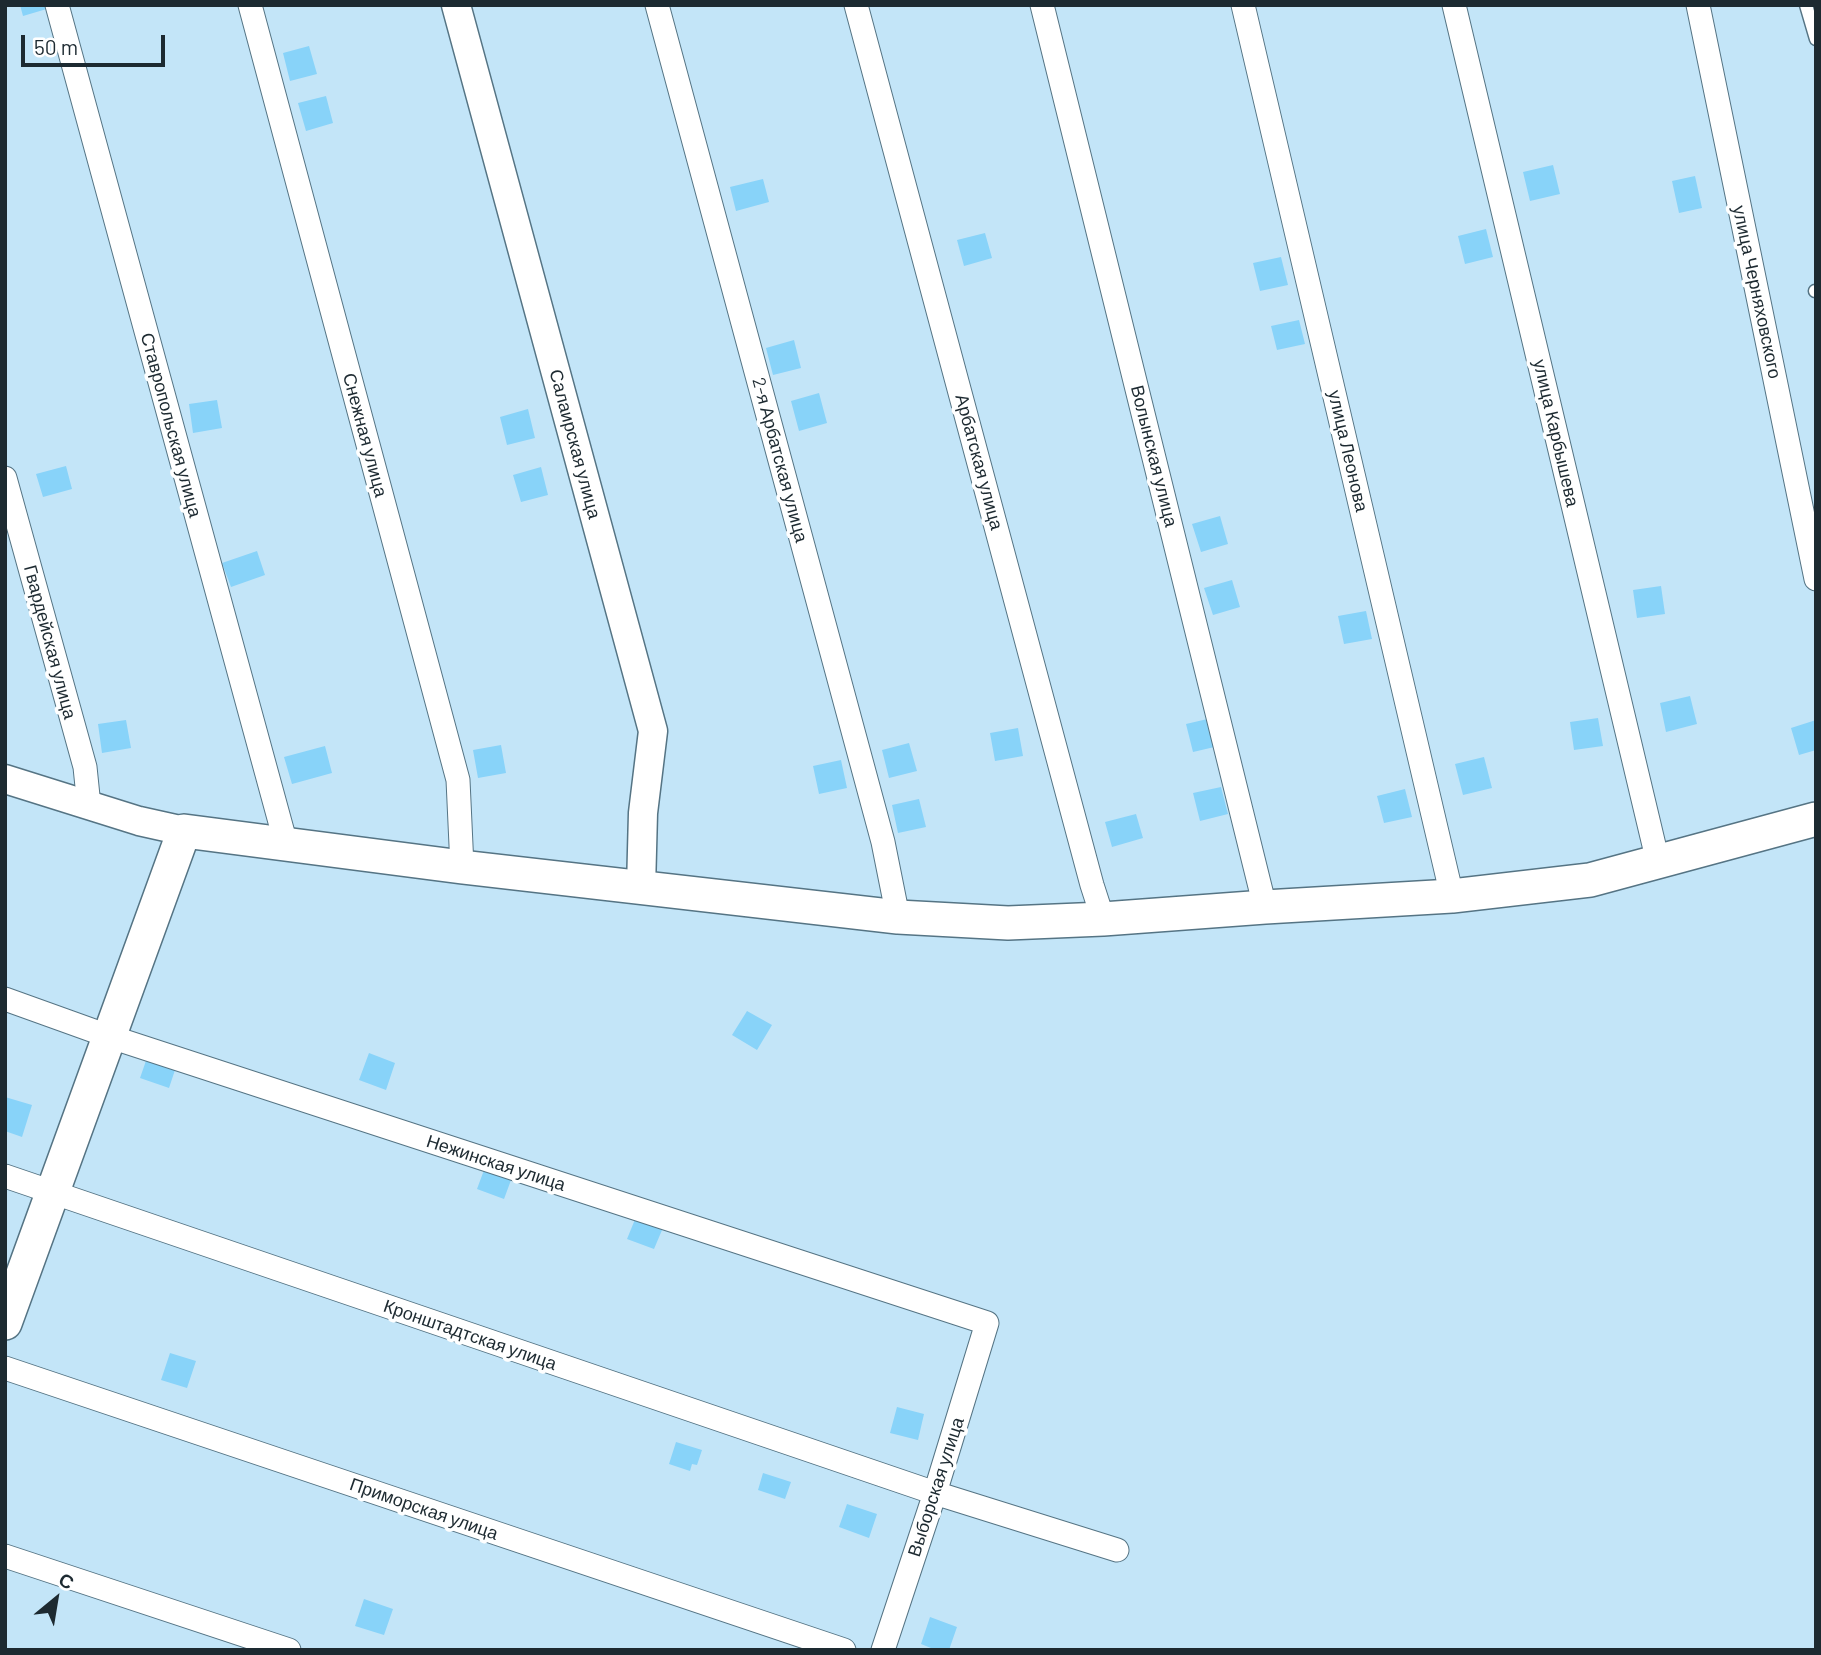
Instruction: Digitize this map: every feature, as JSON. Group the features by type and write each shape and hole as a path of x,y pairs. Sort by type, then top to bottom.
{"main road":[{"path":"5,1323 184,831 462,867 898,917 1009,923 1452,897 1590,880 1816,819"}],"street":[{"name":"Ставропольская улица","path":"57,5 285,844"},
{"name":"Снежная улица","path":"250,5 457,780 462,867"},
{"name":"Салаирская улица","path":"456,5 653,732 643,813 641,888"},
{"name":"2-я Арбатская улица","path":"657,5 883,842 898,917"},
{"name":"Арбатская улица","path":"856,5 1088,872 1103,919"},
{"name":"Волынская улица","path":"1042,5 1265,907"},
{"name":"улица Леонова","path":"1243,5 1452,897"},
{"name":"улица Карбышева","path":"1454,5 1658,862"},
{"name":"улица Черняховского","path":"1698,5 1816,579"},
{"name":"Гвардейская улица","path":"5,478 85,767 89,806"},
{"path":"5,779 139,821 184,831"},
{"name":"Нежинская улица","path":"5,999 108,1036 987,1323"},
{"name":"Кронштадтская улица","path":"5,1176 935,1493 1118,1550"},
{"name":"Выборская улица","path":"883,1650 987,1323"},
{"name":"Приморская улица","path":"5,1368 844,1650"},
{"path":"5,1556 289,1650"}],"lane":[{"path":"1806,5 1813,20 1816,39"}],"building":[{"path":"20,5 49,5 50,8 23,16"},
{"path":"309,46 317,74 290,81 283,53"},
{"path":"326,96 333,123 306,131 298,103"},
{"path":"1553,165 1560,194 1530,201 1523,172"},
{"path":"1695,176 1702,208 1679,213 1672,181"},
{"path":"763,179 769,202 736,211 730,187"},
{"path":"1486,229 1493,257 1465,264 1458,236"},
{"path":"985,233 992,258 964,266 957,240"},
{"path":"1281,257 1288,285 1260,291 1253,263"},
{"path":"1299,320 1305,344 1277,350 1271,326"},
{"path":"794,340 801,368 773,375 766,348"},
{"path":"819,393 827,423 799,431 791,401"},
{"path":"217,400 222,428 193,433 189,404"},
{"path":"528,409 535,438 507,445 500,417"},
{"path":"66,466 72,489 43,497 36,474"},
{"path":"541,467 548,495 521,502 513,475"},
{"path":"1220,516 1228,544 1201,552 1192,524"},
{"path":"257,551 265,575 231,587 222,563"},
{"path":"1232,580 1240,607 1213,615 1204,588"},
{"path":"1661,586 1665,614 1637,618 1633,590"},
{"path":"1366,611 1372,639 1344,644 1338,616"},
{"path":"1690,696 1697,724 1666,732 1660,703"},
{"path":"1216,717 1223,745 1193,752 1186,724"},
{"path":"1598,718 1603,746 1574,750 1570,722"},
{"path":"126,720 131,748 102,753 98,724"},
{"path":"1816,720 1816,750 1799,755 1791,728"},
{"path":"1018,728 1023,756 995,761 990,733"},
{"path":"909,743 917,771 889,778 882,750"},
{"path":"501,745 506,773 478,778 473,750"},
{"path":"325,746 332,773 292,784 284,757"},
{"path":"1484,757 1492,788 1463,795 1455,764"},
{"path":"841,760 847,788 819,794 813,766"},
{"path":"1221,787 1228,814 1200,821 1193,793"},
{"path":"1405,789 1412,817 1384,823 1377,796"},
{"path":"919,799 926,827 898,833 892,805"},
{"path":"1136,814 1143,838 1112,847 1105,822"},
{"path":"747,1011 772,1025 757,1050 732,1035"},
{"path":"369,1053 395,1063 386,1090 359,1080"},
{"path":"148,1055 177,1064 169,1088 140,1078"},
{"path":"5,1097 32,1105 22,1137 5,1131"},
{"path":"487,1162 514,1172 504,1199 477,1189"},
{"path":"638,1212 665,1223 654,1249 627,1239"},
{"path":"170,1353 196,1361 187,1388 161,1380"},
{"path":"897,1407 924,1414 918,1440 890,1433"},
{"path":"676,1442 702,1450 697,1465 692,1464 690,1471 669,1464"},
{"path":"763,1473 791,1482 785,1499 758,1490"},
{"path":"847,1504 877,1514 869,1538 839,1527"},
{"path":"364,1599 393,1609 384,1635 355,1626"},
{"path":"930,1617 957,1627 949,1650 936,1650 921,1644"}]}
